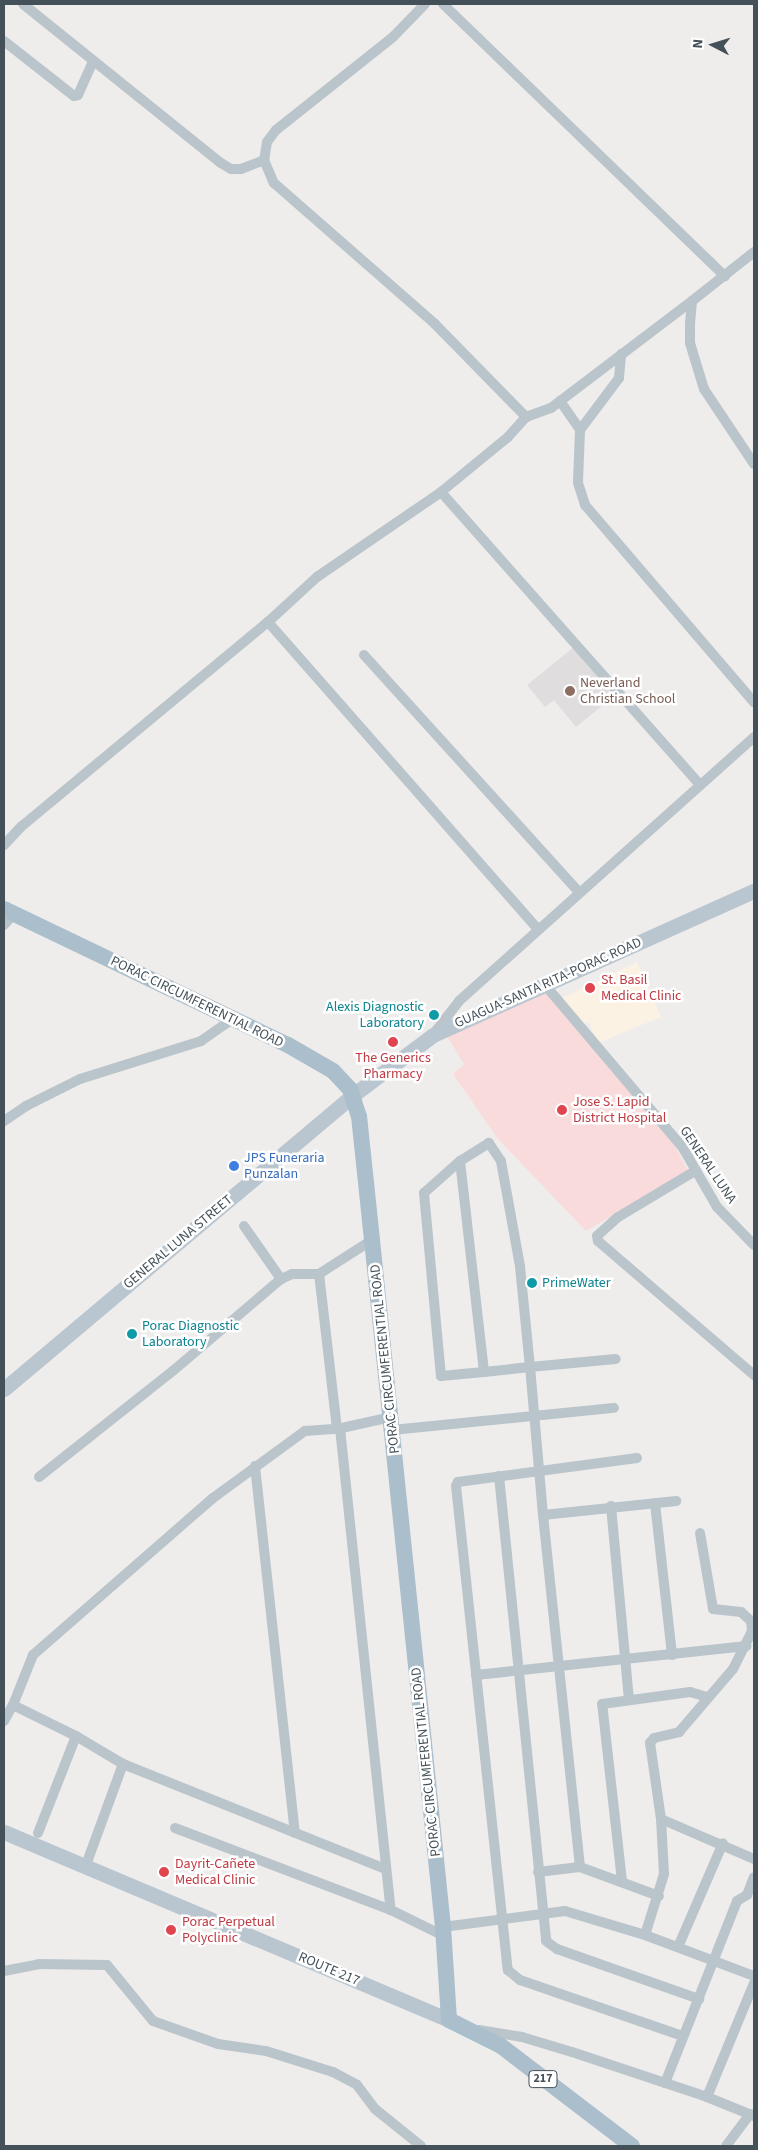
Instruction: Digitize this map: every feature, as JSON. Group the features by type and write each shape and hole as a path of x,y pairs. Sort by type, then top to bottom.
{"main road":[{"name":"GUAGUA-SANTA RITA-PORAC ROAD","path":"353,1095 433,1035 754,891"},
{"name":"PORAC CIRCUMFERENTIAL ROAD","path":"7,916 233,1019 333,1072 353,1095 359,1116 444,1932 449,2020"},
{"name":"GENERAL LUNA STREET","path":"4,1389 353,1095"},
{"name":"ROUTE 217","path":"4,1832 86,1864 468,2028 501,2046 632,2146"}],"street":[{"path":"23,4 231,170 264,160"},
{"path":"425,4 393,37 276,130 267,142 264,160 274,183 434,323 526,417"},
{"path":"443,4 725,276"},
{"path":"4,41 74,96 78,95 93,61"},
{"path":"4,845 22,826 268,622 317,577 441,492 508,438 526,417 560,401 754,252"},
{"path":"692,301 690,343 696,369 713,407 754,464"},
{"path":"621,354 619,378 580,430 578,483 585,504 673,611 754,702"},
{"path":"560,401 580,430"},
{"path":"441,492 700,785"},
{"path":"268,622 538,929"},
{"path":"364,655 579,892"},
{"path":"433,1035 459,1001 754,737"},
{"name":"GENERAL LUNA","path":"545,985 683,1148 694,1171 717,1207 754,1244"},
{"path":"4,1121 71,1083 126,1062 201,1040 233,1019"},
{"path":"580,1867 543,1515 530,1367 520,1266 501,1161 489,1143 460,1161 424,1193 441,1376 530,1367 616,1359"},
{"path":"460,1161 484,1372"},
{"path":"694,1171 618,1217 597,1236 598,1241 754,1375"},
{"path":"244,1226 280,1279"},
{"path":"39,1477 174,1370 280,1279 292,1274 320,1274 372,1240"},
{"path":"320,1274 339,1429 391,1910"},
{"path":"4,1721 13,1705 33,1655 213,1498 255,1466 305,1432 391,1424 534,1416 614,1408"},
{"path":"636,1458 499,1476 456,1484 506,1965 515,1977 683,2036"},
{"path":"255,1466 295,1833"},
{"path":"499,1476 545,1937 552,1946 699,1999"},
{"path":"543,1515 611,1506 676,1501"},
{"path":"655,1503 672,1655"},
{"path":"611,1506 629,1699"},
{"path":"645,1935 659,1896 664,1874 661,1819 650,1742 654,1738 679,1732 707,1697 733,1669 752,1631 748,1618 738,1611 713,1609 700,1533"},
{"path":"476,1675 746,1646"},
{"path":"622,1880 601,1706 604,1702 690,1692 707,1697"},
{"path":"13,1705 76,1736 123,1764 386,1869"},
{"path":"38,1833 76,1736"},
{"path":"86,1864 123,1764"},
{"path":"661,1819 723,1843 754,1859"},
{"path":"176,1828 444,1932 501,1918 565,1911 645,1935 754,1976"},
{"path":"678,1947 723,1843"},
{"path":"538,1872 580,1867 622,1880 659,1896"},
{"path":"666,2083 736,1901 748,1895 754,1876"},
{"path":"4,1971 39,1964 107,1965 153,2021 218,2044 266,2051 333,2072 357,2085 375,2109 421,2146"},
{"path":"708,2097 754,1983"},
{"path":"468,2028 522,2037 708,2097 752,2115 726,2146"}],"shaded area":[{"name":"Neverland Christian School","path":"574,647 614,696 576,727 554,700 545,707 527,685"},
{"path":"637,962 661,1017 598,1043 589,1022 582,1025 562,998"},
{"name":"Jose S. Lapid District Hospital","path":"544,990 672,1140 688,1171 586,1231 498,1139 453,1074 464,1064 446,1035"}],"place":[{"name":"Neverland Christian School","path":"570,691"},
{"name":"St. Basil Medical Clinic","path":"590,988"},
{"name":"Alexis Diagnostic Laboratory","path":"434,1015"},
{"name":"The Generics Pharmacy","path":"393,1042"},
{"name":"Jose S. Lapid District Hospital","path":"562,1110"},
{"name":"JPS Funeraria Punzalan","path":"234,1166"},
{"name":"PrimeWater","path":"532,1283"},
{"name":"Porac Diagnostic Laboratory","path":"132,1334"},
{"name":"Dayrit-Cañete Medical Clinic","path":"164,1872"},
{"name":"Porac Perpetual Polyclinic","path":"171,1930"}]}
